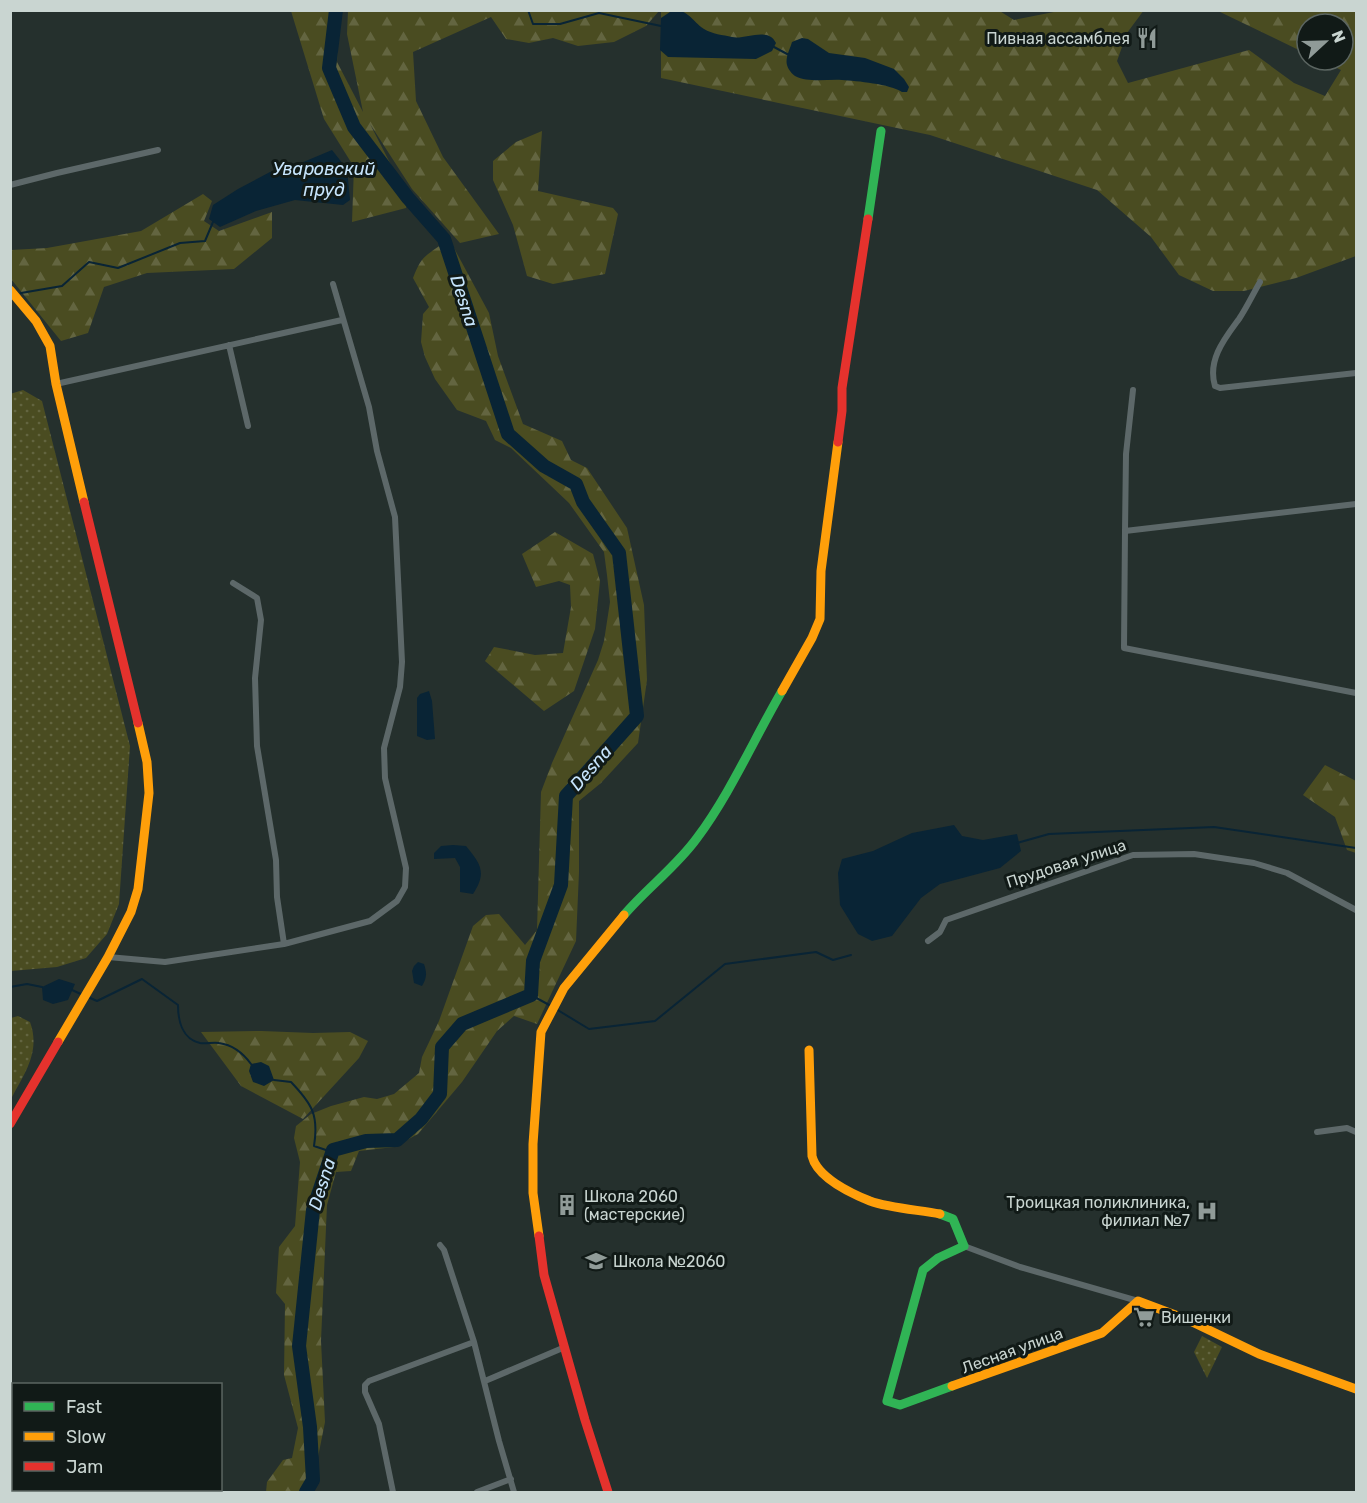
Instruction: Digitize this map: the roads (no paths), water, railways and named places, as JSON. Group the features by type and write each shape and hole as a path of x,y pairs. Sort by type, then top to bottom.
{"street":[{"path":"608,1492 544,1275 532,1193 533,1144 542,1032 564,988 632,906 664,877 697,839 722,801 754,739 812,638 820,619 822,571 842,411 842,388 881,131"},
{"path":"10,185 158,150"},
{"path":"1260,282 1228,332 1213,363 1215,386 1220,388 1356,373"},
{"path":"108,957 165,962 284,944 370,921 397,901 405,887 406,868 385,778 384,748 400,687 402,662 395,517 377,451 369,407 333,284"},
{"path":"10,290 37,322 48,340 56,384 147,762 149,793 138,889 131,912 91,987 10,1124"},
{"path":"56,384 342,320"},
{"path":"230,345 248,426"},
{"path":"1133,390 1126,454 1124,648 1356,693"},
{"path":"1125,531 1356,504"},
{"path":"233,583 256,598 261,620 255,678 257,746 276,860 277,897 284,944"},
{"name":"Прудовая улица","path":"928,941 940,932 946,920 1133,855 1194,854 1254,863 1287,873 1356,910"},
{"path":"809,1050 812,1156 814,1164 828,1179 871,1201 942,1214 953,1219 964,1246 1020,1267 1138,1301 1186,1319 1259,1354 1356,1389"},
{"path":"1317,1131 1347,1128 1356,1132"},
{"path":"440,1245 444,1250 474,1342 514,1492"},
{"name":"Лесная улица","path":"964,1246 938,1258 923,1270 887,1401 900,1405 1102,1333 1138,1301"},
{"path":"393,1492 379,1424 365,1392 365,1385 474,1342"},
{"path":"485,1381 565,1347"},
{"path":"477,1492 511,1479"}],"water":[{"path":"673,10 687,14 710,32 737,37 768,35 776,43 772,51 756,59 668,57 660,50 661,18"},
{"path":"802,38 808,39 829,53 865,58 894,69 909,87 907,92 864,82 812,80 795,76 788,67 787,56 792,42"},
{"name":"Уваровский пруд","path":"332,150 347,169 350,200 343,205 295,200 256,211 220,227 209,219 213,205 238,189 270,172 301,163"},
{"path":"429,691 435,739 427,740 417,736 417,698 420,694"},
{"path":"954,825 962,836 983,840 1017,834 1021,851 1000,868 940,884 921,898 892,936 872,941 858,934 840,905 838,873 842,859 873,851 912,833"},
{"path":"441,846 466,846 478,864 480,880 473,894 460,892 460,867 455,858 434,859 434,853"},
{"path":"418,962 424,964 426,970 426,978 422,986 414,983 412,971"},
{"path":"59,979 75,984 68,1000 53,1004 43,1000 42,987"},
{"path":"261,1062 269,1066 274,1080 264,1086 253,1082 249,1071 251,1064"}],"waterway":[{"name":"Desna","path":"306,1492 313,1480 310,1427 299,1346 313,1210 333,1150 366,1141 397,1140 421,1119 440,1094 442,1047 462,1024 531,995 533,961 561,885 566,796 637,716 619,553 583,502 576,484 544,466 508,434 444,239 408,198 354,127 329,68 336,10"},
{"path":"528,10 533,24 560,24 599,13 661,26"},
{"path":"774,47 789,55"},
{"path":"348,173 361,164 384,167"},
{"path":"21,293 62,286 89,262 118,268 180,243 205,241 213,222"},
{"path":"1017,843 1049,834 1214,827 1356,848"},
{"path":"556,1009 589,1029 655,1021 725,964 816,952 833,960 851,955"},
{"path":"88,997 97,1001 142,979 178,1005 182,1028 194,1041 229,1046 241,1053 251,1064"},
{"path":"10,987 27,984 42,987"},
{"path":"72,990 83,995"},
{"path":"531,995 551,1006"},
{"path":"274,1080 291,1082 304,1097 314,1118 314,1146 332,1152"}],"place":[{"name":"Пивная ассамблея","path":"1147,38"},
{"name":"Школа 2060 (мастерские)","path":"567,1205"},
{"name":"Троицкая поликлиника, филиал №7","path":"1207,1211"},
{"name":"Школа №2060","path":"596,1261"},
{"name":"Вишенки","path":"1144,1317"}]}
